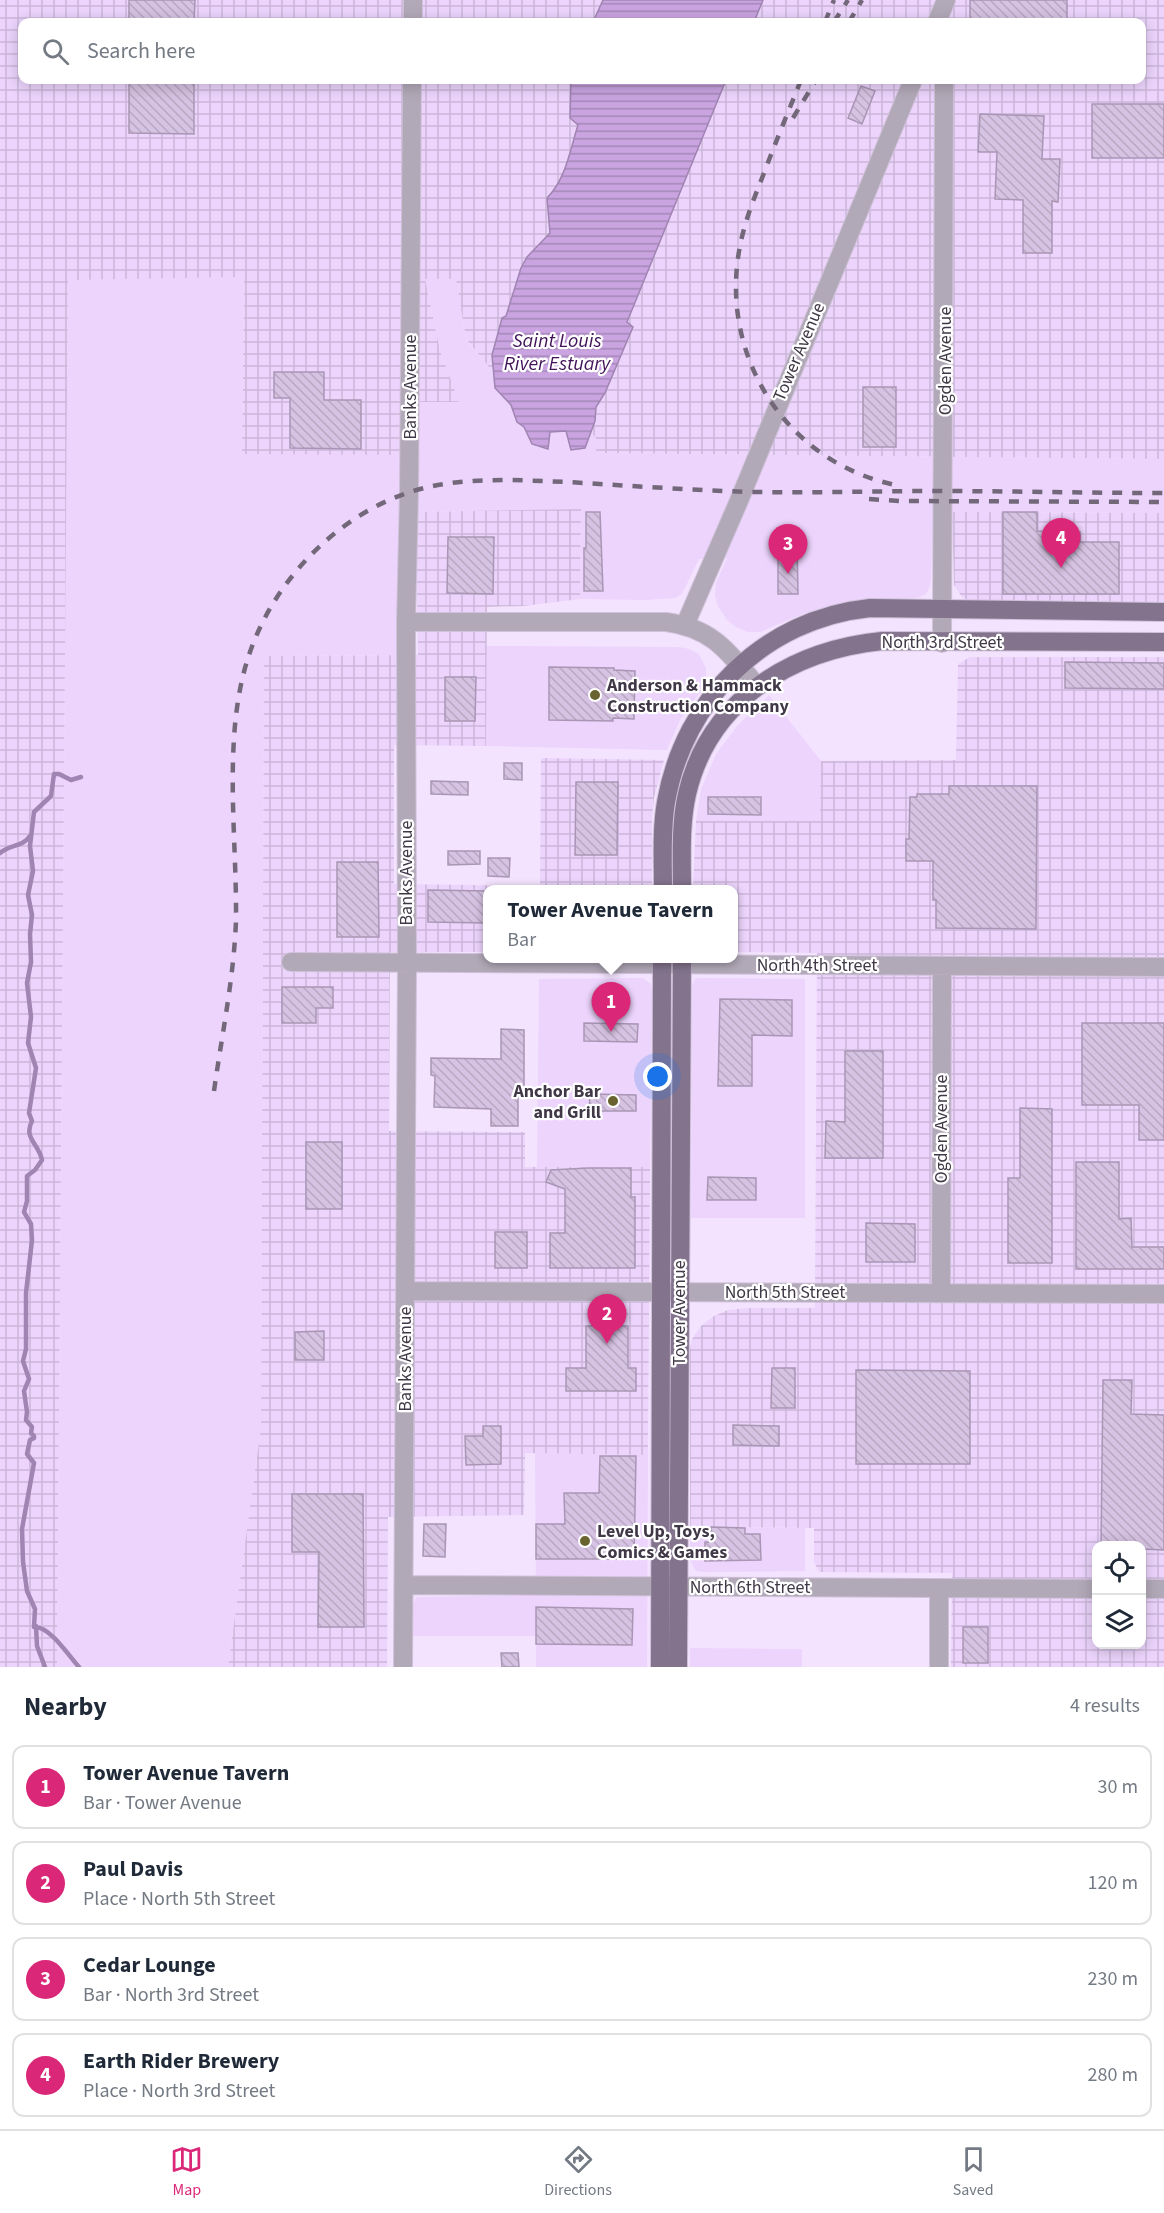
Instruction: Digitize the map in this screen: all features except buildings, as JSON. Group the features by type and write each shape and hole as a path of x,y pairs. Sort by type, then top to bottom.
{"main road":[{"name":"North 3rd Street","path":"739,665 788,632 832,615 870,608 1164,612"},
{"name":"North 3rd Street","path":"757,686 803,660 847,645 882,641 1164,642"},
{"path":"663,885 664,821 675,765 695,722 716,689 739,665"},
{"path":"682,885 683,824 692,776 717,727 735,705 757,686"},
{"name":"Tower Avenue","path":"660,1667 669,1587 670,1292 662,963"},
{"name":"Tower Avenue","path":"670,1292 682,963"},
{"name":"Tower Avenue","path":"669,1587 678,1667"}],"street":[{"path":"413,0 413,18"},
{"name":"Banks Avenue","path":"403,1667 406,622 412,84"},
{"name":"Tower Avenue","path":"685,625 738,503 911,84"},
{"name":"Ogden Avenue","path":"942,643 944,84"},
{"path":"406,622 666,622 685,625 710,637 757,686"},
{"name":"North 4th Street","path":"291,962 483,962"},
{"name":"North 4th Street","path":"738,962 1164,967"},
{"name":"Ogden Avenue","path":"941,1293 942,966"},
{"name":"North 5th Street","path":"405,1291 1164,1294"},
{"name":"North 6th Street","path":"404,1586 1092,1588"},
{"path":"939,1588 939,1667"},
{"path":"1146,1589 1164,1589"}],"shaded area":[{"path":"0,0 603,0 595,18 18,18 18,84 571,84 578,125 563,175 556,189 547,198 550,233 527,257 506,316 502,318 494,373 466,339 456,279 425,279 440,351 459,402 402,402 401,455 242,454 244,277 68,280 57,1667 0,1667"},
{"path":"763,0 1164,0 1164,459 596,453 596,438 591,433 596,407 605,393 633,327 627,323 724,84 1146,84 1146,18 756,18"},
{"path":"244,277 242,454 417,402 458,402 440,351 425,279 456,279 466,340 494,373 495,388 511,405 517,422 524,427 532,444 548,448 550,431 566,431 571,450 589,439 591,433 596,438 596,453 1164,459 1164,513 933,512 931,576 926,594 917,598 867,601 826,607 805,613 760,632 748,632 727,620 715,596 716,583 727,558 699,559 682,594 675,598 580,599 581,510 402,512 397,655 264,656 261,1427 228,1667 57,1667 68,279"},
{"path":"581,509 580,599 523,606 487,607 486,746 394,745 394,884 483,885 483,952 390,952 389,1131 525,1132 525,1167 650,1167 648,1455 525,1453 524,1515 388,1517 387,1667 228,1667 261,1427 264,656 418,655 416,512"},
{"path":"952,512 1164,513 1164,603 969,601 962,597 954,585"},
{"path":"486,646 679,647 699,654 706,668 705,685 680,720 667,750 486,746"},
{"path":"970,657 1164,657 1164,1667 951,1667 952,1573 819,1572 814,1562 814,1528 690,1527 690,1349 692,1339 701,1326 714,1316 728,1310 815,1308 817,953 738,952 738,885 693,885 696,821 820,821 821,761 956,760 958,664"},
{"path":"769,695 821,761 821,821 696,821 701,789 716,754 738,725"},
{"path":"541,758 664,760 654,798 652,885 540,885"},
{"path":"643,978 651,984 652,992 650,1167 537,1167 539,979"},
{"path":"698,978 805,979 805,1218 691,1218 692,987 694,980"},
{"path":"535,1453 648,1455 647,1667 536,1667 536,1636 413,1636 413,1603 417,1597 536,1595"},
{"path":"690,1527 805,1528 805,1571 701,1572 695,1570 690,1560"},
{"path":"690,1648 802,1649 802,1667 690,1667"}],"water":[{"path":"603,0 763,0 756,18 595,18"},
{"name":"Saint Louis River Estuary","path":"571,84 724,84 627,322 633,327 605,393 596,407 595,421 585,448 571,450 566,431 550,432 548,449 532,444 524,427 517,422 511,405 495,388 492,355 502,318 506,316 521,268 527,257 550,233 547,198 563,173 578,125 570,118"}],"waterway":[{"path":"79,1667 52,1636 34,1627 35,1609 27,1591 22,1529 34,1463 27,1454 30,1440 34,1436 31,1433 32,1427 26,1420 24,1391 29,1379 23,1361 26,1349 26,1293 32,1240 31,1224 24,1212 27,1201 27,1176 42,1160 29,1132 32,1121 29,1113 36,1068 28,1043 31,1017 27,983 31,962 32,915 28,895 33,871 30,846 34,812 51,796 54,774 71,780 81,777"},
{"path":"0,853 24,842 30,836"},
{"path":"36,1626 37,1646 45,1667"}],"railway":[{"path":"827,18 834,0"},
{"path":"837,18 848,0"},
{"path":"851,18 862,0"},
{"path":"799,84 754,199 742,236 736,287 740,328 751,365 770,400 795,431 825,456 861,474 901,486"},
{"path":"793,118 814,84"},
{"path":"214,1091 235,941 233,752 241,686 249,655 274,602 311,555 357,517 410,492 448,483 488,480 528,480 751,492 1164,493"},
{"path":"869,499 1164,502"}],"place":[{"name":"Earth Rider Brewery","path":"1061,568"},
{"name":"Cedar Lounge","path":"788,574"},
{"name":"Anderson & Hammack Construction Company","path":"595,695"},
{"name":"Tower Avenue Tavern","path":"611,1032"},
{"name":"Anchor Bar and Grill","path":"613,1101"},
{"name":"Paul Davis","path":"607,1344"},
{"name":"Level Up, Toys, Comics & Games","path":"585,1541"}]}
